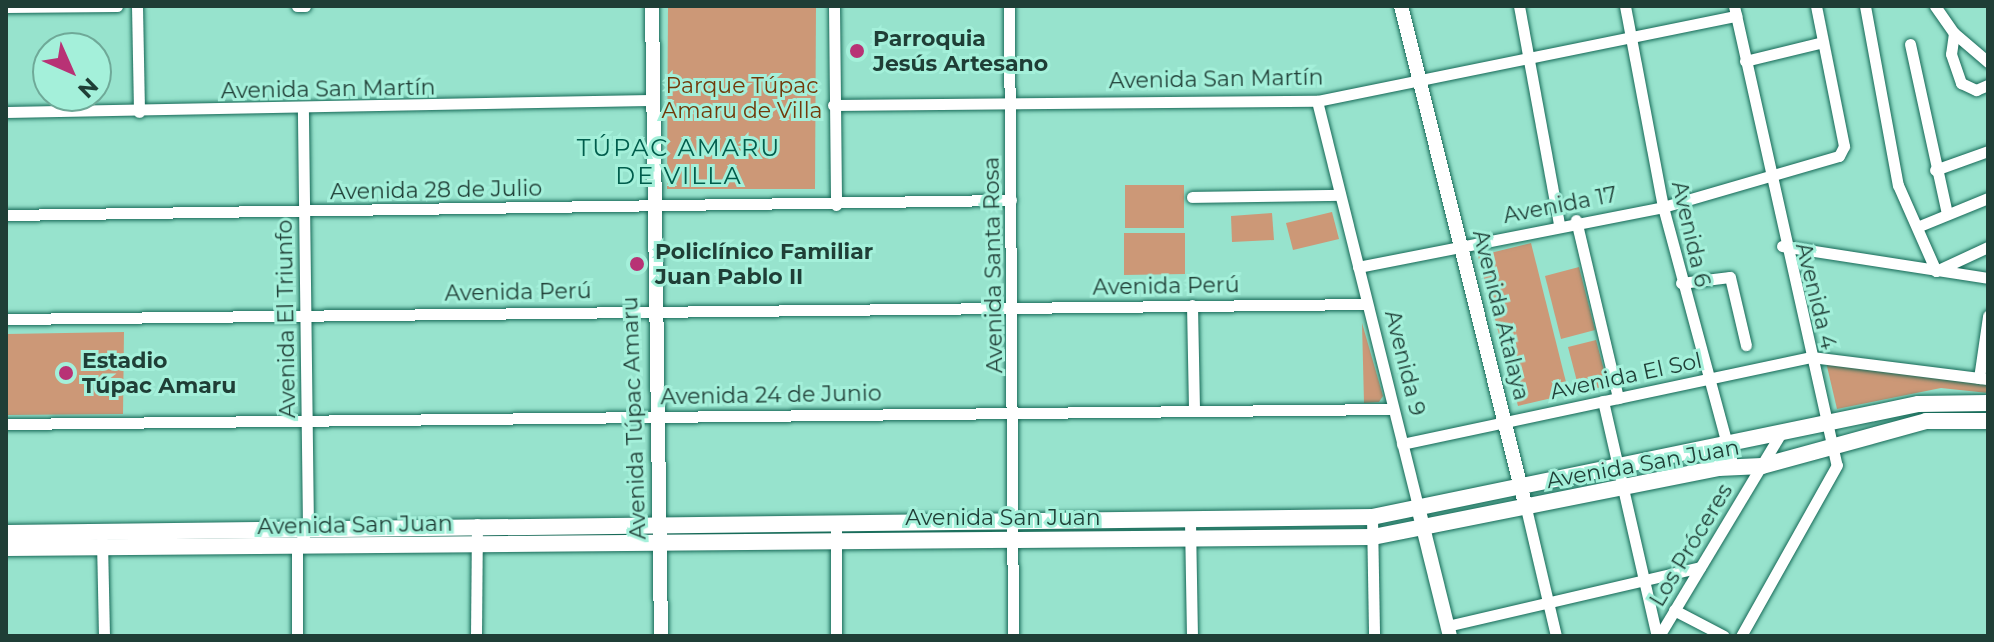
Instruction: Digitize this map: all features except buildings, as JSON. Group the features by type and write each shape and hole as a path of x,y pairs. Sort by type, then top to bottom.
{"main road":[{"name":"Avenida San Juan","path":"6,533 297,548 478,545 660,535 1014,532 1190,522 1372,517 1419,511 1936,402 1988,403"},
{"name":"Avenida San Juan","path":"1014,532 1190,539 1373,537 1622,487 1733,467 1762,466 1831,444 1926,421 1988,421"},
{"name":"Avenida San Juan","path":"6,548 308,528 477,524 660,535"}],"street":[{"path":"6,7 117,6"},
{"path":"137,6 139,112"},
{"path":"297,6 305,6"},
{"name":"Avenida Túpac Amaru","path":"652,6 652,310 661,636"},
{"path":"834,6 836,205"},
{"name":"Avenida Santa Rosa","path":"1009,6 1015,412 1013,636"},
{"name":"Avenida Atalaya","path":"1401,6 1556,636"},
{"path":"1519,6 1559,223"},
{"name":"Avenida 6","path":"1625,6 1663,207 1733,467"},
{"path":"1745,61 1823,42 1816,6"},
{"path":"1865,6 1898,185 1936,271"},
{"path":"1935,6 1954,33 1988,62"},
{"name":"Avenida San Martín","path":"833,105 1010,98 1317,101 1631,37 1735,11"},
{"name":"Avenida 4","path":"1735,11 1782,246 1836,471 1741,636"},
{"path":"1954,33 1951,54 1961,83 1976,90 1988,85"},
{"name":"Avenida 17","path":"1358,267 1559,223 1663,207 1769,178 1843,152 1823,42"},
{"path":"1910,44 1947,214"},
{"name":"Avenida San Martín","path":"6,112 303,109 650,100"},
{"name":"Avenida 9","path":"1317,101 1449,631"},
{"name":"Avenida El Triunfo","path":"303,109 308,528"},
{"path":"1935,170 1988,151"},
{"path":"1192,197 1340,195"},
{"path":"1917,227 1988,198"},
{"name":"Avenida 28 de Julio","path":"6,215 1011,200"},
{"path":"1576,220 1618,398"},
{"path":"1782,246 1988,278"},
{"path":"1936,271 1988,247"},
{"path":"1681,283 1730,277 1746,345"},
{"name":"Avenida Perú","path":"6,319 1367,304"},
{"path":"1192,305 1194,411"},
{"path":"1984,378 1988,316"},
{"name":"Avenida El Sol","path":"1402,444 1811,357 1984,378"},
{"path":"1603,401 1658,636"},
{"name":"Avenida 24 de Junio","path":"6,424 1393,409"},
{"name":"Los Próceres","path":"1658,636 1781,433"},
{"path":"1372,517 1374,636"},
{"path":"1190,522 1192,636"},
{"path":"476,636 477,524"},
{"path":"297,636 297,548 308,528"},
{"path":"836,534 836,636"},
{"path":"102,540 104,636"},
{"path":"1449,631 1548,602 1700,567"},
{"path":"1674,610 1724,636"}],"green space":[{"name":"Parque Túpac Amaru de Villa","path":"668,7 816,7 815,189 667,189"},
{"path":"1125,185 1184,185 1184,228 1125,228"},
{"path":"1332,212 1339,239 1293,250 1286,223"},
{"path":"1272,213 1274,240 1232,242 1231,216"},
{"path":"1124,233 1185,233 1185,274 1124,275"},
{"path":"1531,243 1569,394 1518,406 1478,256"},
{"path":"1579,267 1595,330 1561,339 1545,276"},
{"path":"1362,323 1383,396 1379,402 1364,403"},
{"name":"Estadio Túpac Amaru","path":"124,332 123,414 6,415 6,334"},
{"path":"1596,340 1608,385 1580,393 1568,347"},
{"path":"1826,362 1988,384 1988,393 1941,388 1837,409"}],"place":[{"name":"Parroquia Jesús Artesano","path":"857,51"},
{"name":"Policlínico Familiar Juan Pablo II","path":"637,264"},
{"name":"Estadio Túpac Amaru","path":"66,373"}],"district":[{"name":"TÚPAC AMARU DE VILLA","path":"679,162"}]}
